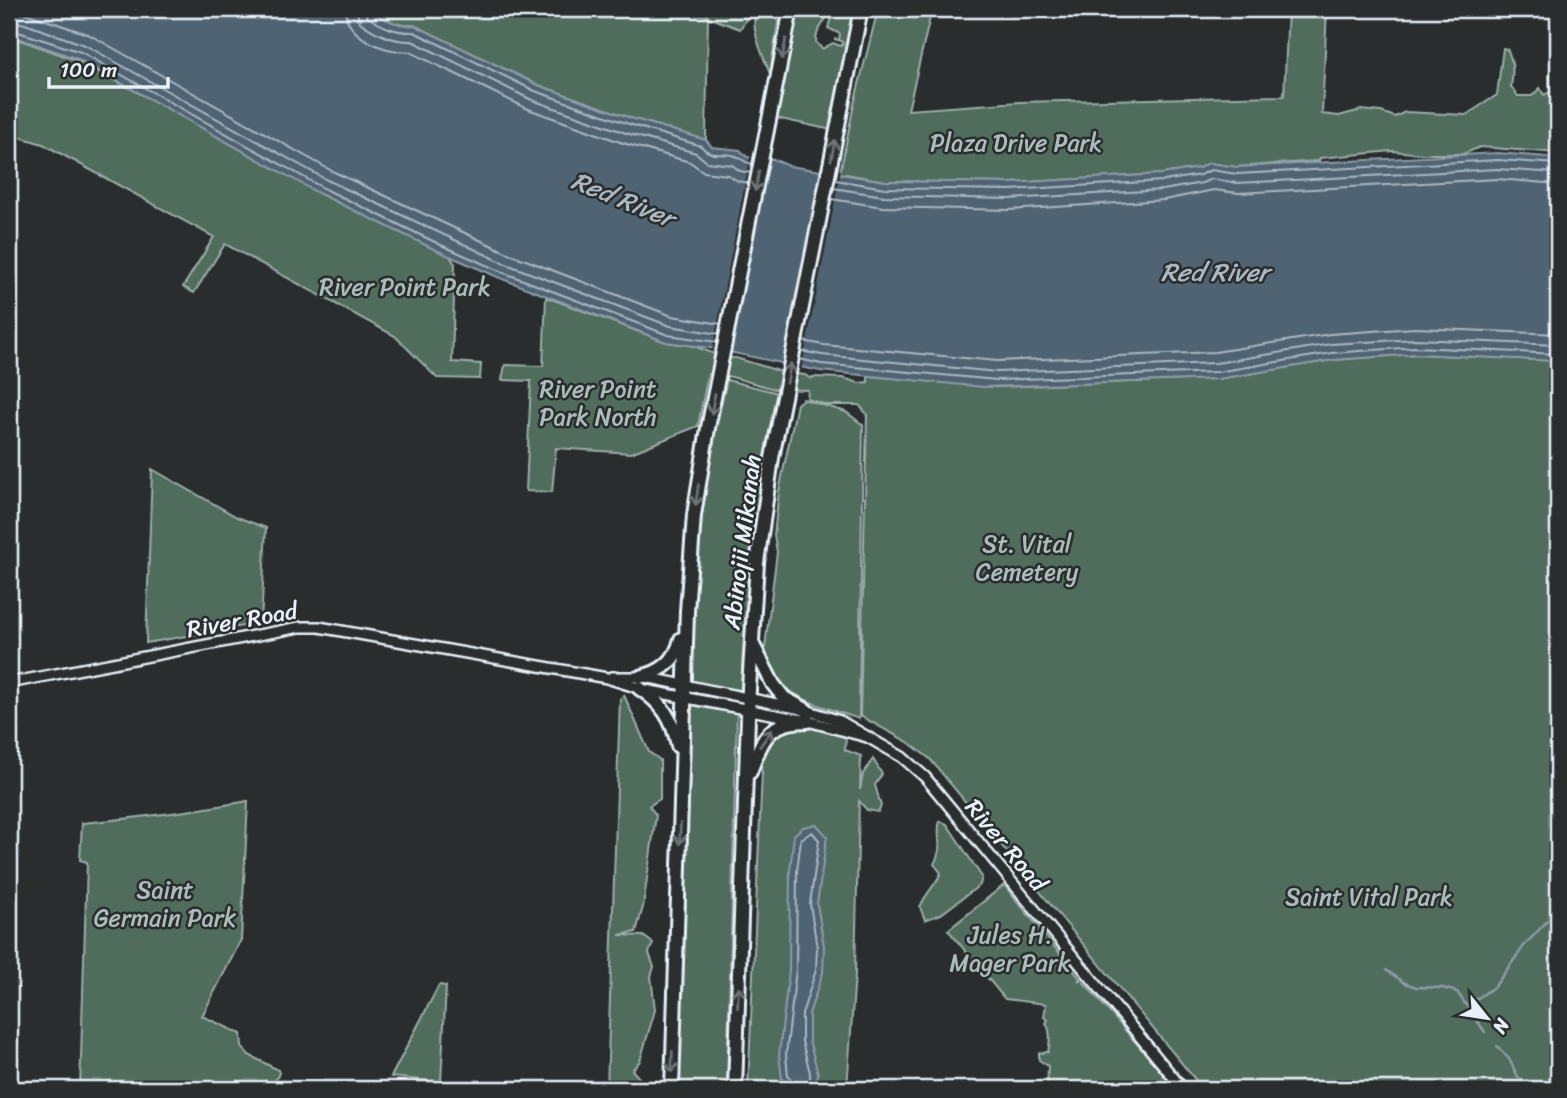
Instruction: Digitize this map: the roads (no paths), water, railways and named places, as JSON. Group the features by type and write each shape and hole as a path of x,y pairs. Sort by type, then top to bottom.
{"main road":[{"name":"Abinojii Mikanah","path":"672,1089 687,611 694,515 708,428 792,9"},
{"name":"Abinojii Mikanah","path":"735,1089 751,640 759,550 776,440 861,9"},
{"path":"847,82 868,9"},
{"path":"682,766 674,727 668,715 639,682 661,670 677,654 687,611"},
{"path":"751,640 773,684 784,698 807,715"},
{"path":"746,782 761,742 769,731 807,715"}],"street":[{"name":"River Road","path":"9,683 300,627 338,631 639,682 807,715 867,737 902,757 925,778 1183,1089"},
{"name":"River Road","path":"749,703 807,715"}],"water":[{"name":"Red River","path":"9,9 366,9 395,23 414,25 538,85 631,118 706,140 712,147 740,150 747,157 773,159 789,166 885,181 1009,183 1162,174 1199,168 1209,163 1237,167 1498,153 1558,158 1558,361 1417,354 1333,360 1218,379 983,387 820,371 710,348 666,342 500,278 320,194 78,59 9,35"},
{"path":"816,824 827,836 817,904 824,946 823,972 809,1014 809,1040 818,1073 816,1089 790,1089 782,1079 779,1055 789,970 790,870 794,835 803,827"}],"waterway":[{"path":"1468,1005 1495,986 1524,946 1549,919 1557,893 1550,839 1554,818"},
{"path":"1386,970 1416,987 1443,988 1457,992 1485,1032"},
{"path":"1497,1046 1509,1059 1518,1077 1538,1089"}],"park label":[{"name":"Plaza Drive Park","path":"1016,143"},
{"name":"River Point Park","path":"405,287"},
{"name":"River Point Park North","path":"598,403"},
{"name":"St. Vital Cemetery","path":"1027,558"},
{"name":"Saint Vital Park","path":"1369,897"},
{"name":"Saint Germain Park","path":"165,904"},
{"name":"Jules H. Mager Park","path":"1010,949"}]}
